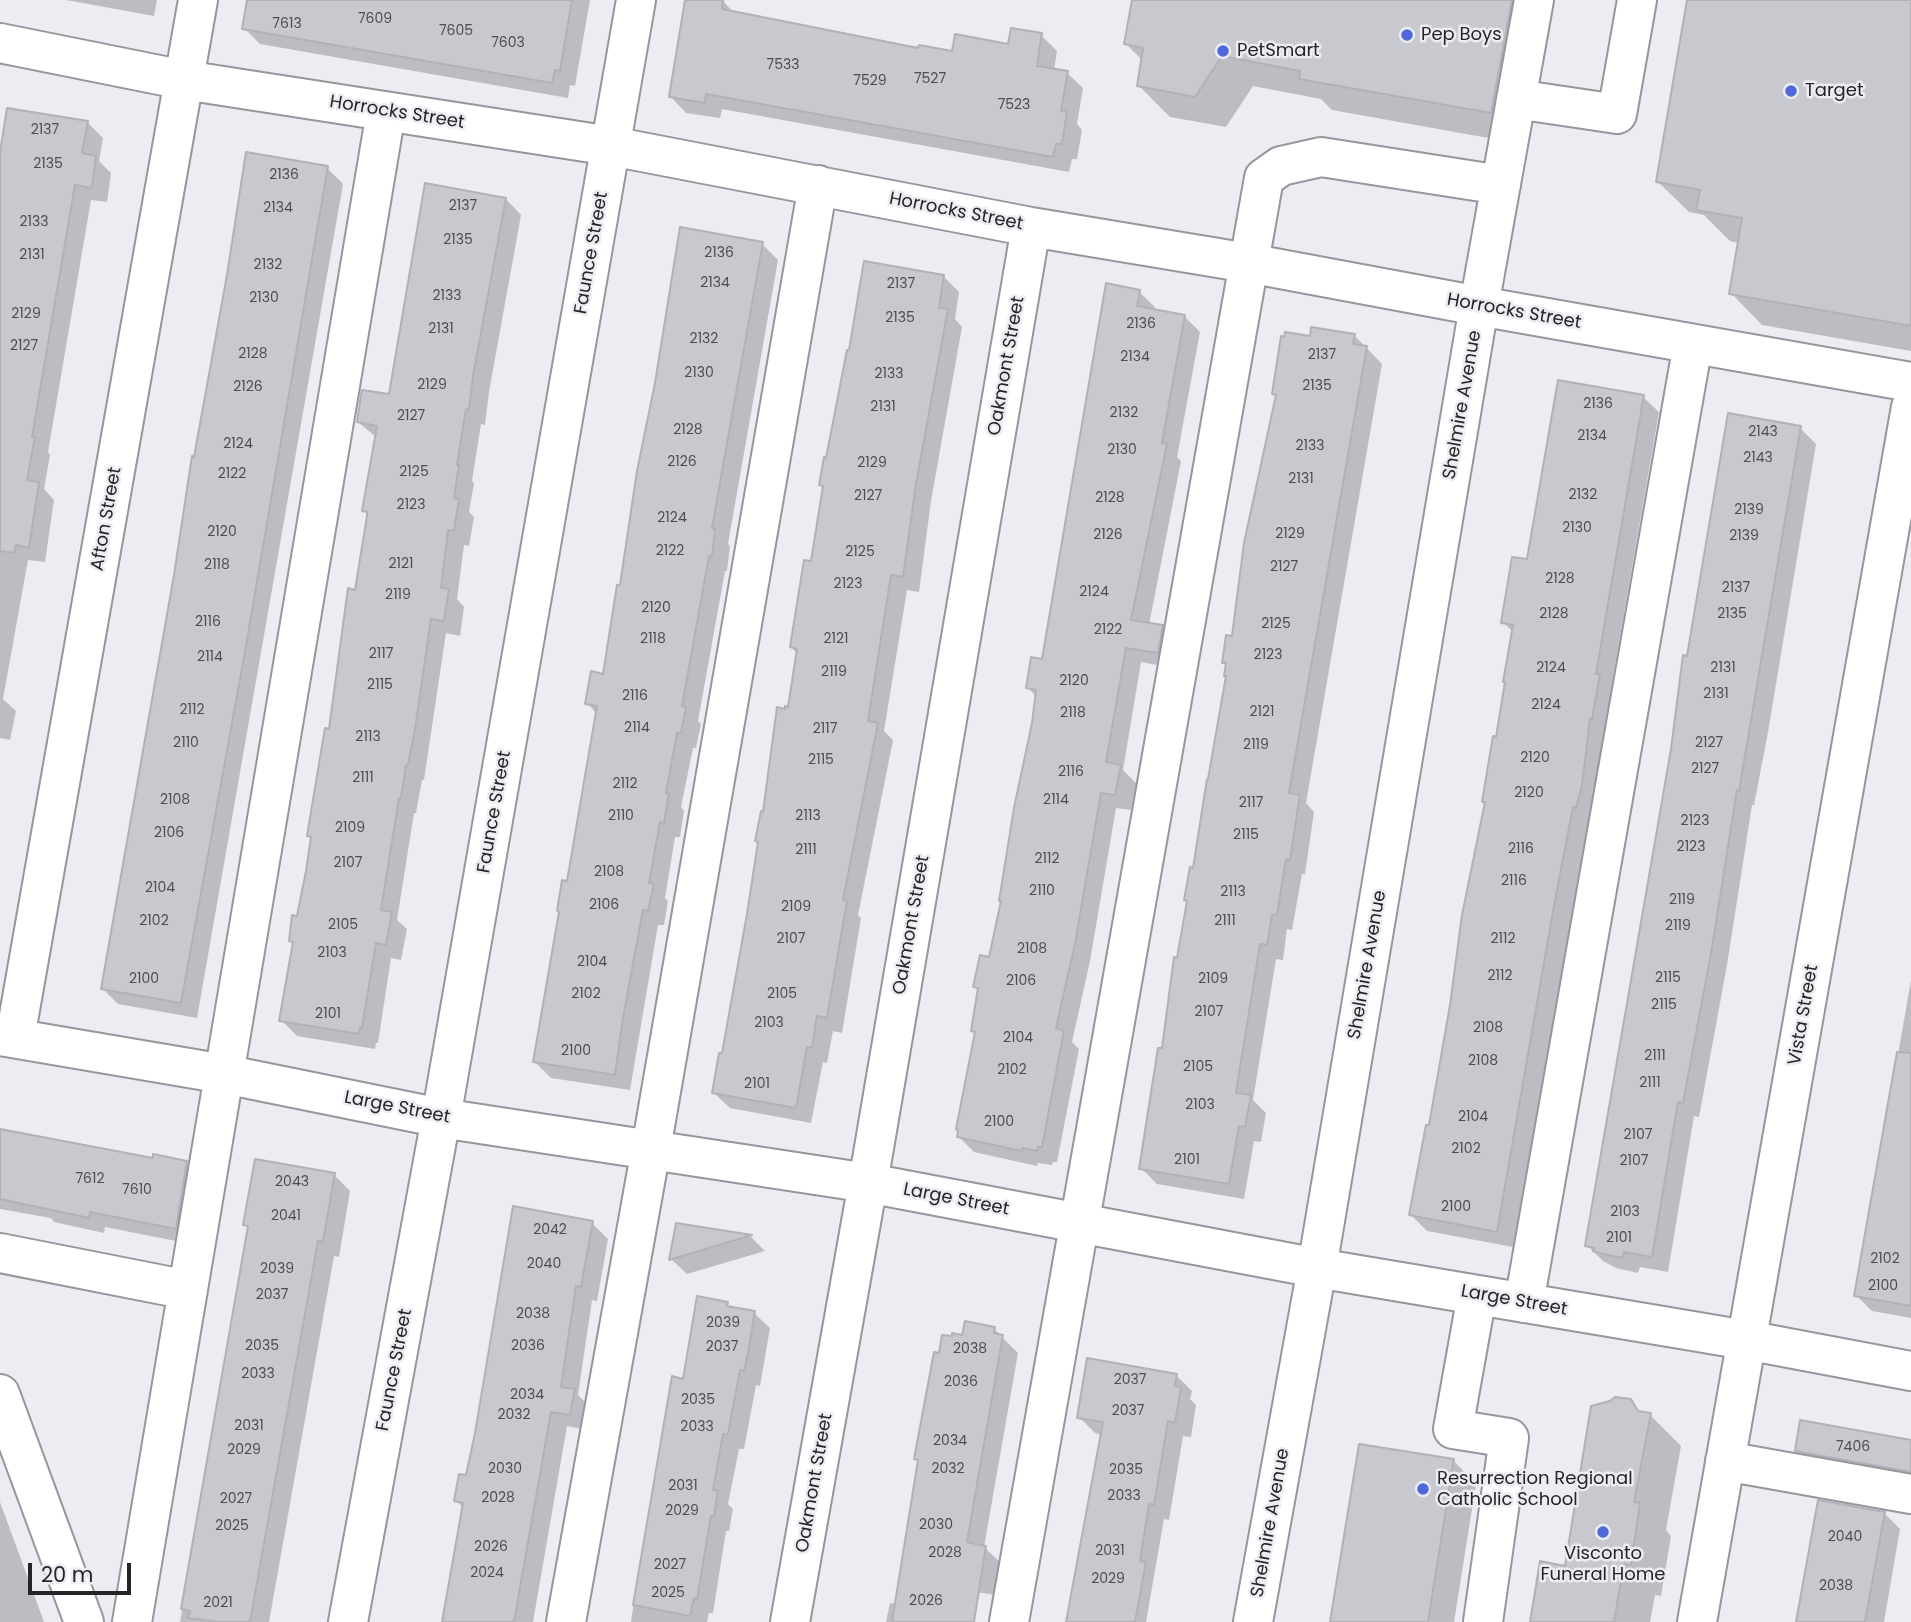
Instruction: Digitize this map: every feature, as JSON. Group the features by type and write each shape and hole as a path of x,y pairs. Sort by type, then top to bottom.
{"street":[{"name":"Afton Street","path":"8,1037 198,0"},
{"name":"Faunce Street","path":"348,1622 442,1118 636,0"},
{"name":"Shelmire Avenue","path":"1253,1622 1317,1268 1479,306 1534,0"},
{"path":"1516,99 1617,114 1636,0"},
{"name":"Horrocks Street","path":"0,43 184,80 611,146 1031,226 1911,382"},
{"path":"132,1622 386,112"},
{"path":"1009,1622 1264,178 1281,166 1321,157 1501,185"},
{"path":"566,1622 818,185"},
{"name":"Oakmont Street","path":"790,1622 868,1183 1031,226"},
{"path":"1524,1303 1693,344"},
{"name":"Vista Street","path":"1697,1622 1911,407"},
{"name":"Large Street","path":"8,1037 224,1074 442,1118 868,1183 1317,1268 1746,1340 1911,1371"},
{"path":"0,1253 188,1290"},
{"path":"1477,1295 1453,1429 1509,1438 1483,1622"},
{"path":"0,1394 84,1622"},
{"path":"1725,1461 1911,1494"}],"building":[{"path":"247,0 572,0 560,71 555,70 552,83 242,29"},
{"path":"685,0 723,0 722,9 918,48 919,45 952,51 955,34 1008,44 1011,28 1042,33 1037,66 1068,71 1061,111 1067,112 1062,144 1056,144 1053,157 706,94 705,103 669,97"},
{"path":"1132,0 1512,0 1491,113 1299,79 1300,71 1222,56 1195,97 1137,86 1143,48 1124,44"},
{"name":"Target","path":"1687,0 1911,0 1911,326 1729,294 1742,218 1696,210 1700,190 1656,182"},
{"path":"7,108 88,121 82,153 96,156 92,188 75,185 32,437 35,437 27,480 39,482 29,548 16,545 14,553 0,551 0,152"},
{"path":"246,152 328,166 245,652 181,1003 101,989 174,575 192,456 194,457 227,275"},
{"path":"425,183 506,198 457,465 454,498 459,499 454,531 448,530 441,588 449,589 444,621 431,619 415,729 399,798 381,910 392,912 386,945 376,943 359,1034 279,1021 293,942 289,941 292,915 297,916 306,871 311,837 307,836 325,728 329,729 348,588 355,590 367,516 367,512 362,511 377,426 357,422 361,395 362,390 389,394"},
{"path":"680,227 763,242 712,528 715,529 712,557 709,556 682,706 686,707 681,733 677,733 666,793 669,793 664,823 660,822 649,883 654,884 648,911 643,910 615,1075 533,1062 562,880 567,881 597,706 585,704 591,671 603,674"},
{"path":"864,261 944,275 939,308 948,309 916,484 903,577 891,575 868,721 878,723 843,900 847,901 827,1018 817,1016 812,1048 807,1047 796,1108 712,1093 719,1053 722,1053 747,914 758,842 755,841 761,811 763,812 777,707 788,707 797,649 790,647 804,560 811,561 823,486 819,485 849,350"},
{"path":"1106,283 1140,290 1137,306 1185,315 1162,443 1167,444 1131,620 1163,625 1158,653 1126,648 1106,762 1121,765 1115,795 1101,793 1075,944 1056,1028 1064,1031 1042,1147 1038,1147 1037,1151 1022,1148 1022,1151 957,1137 956,1129 975,1032 971,1031 978,988 973,987 980,955 989,957 1001,901 1014,808 1032,723 1036,690 1026,688 1031,657 1042,659"},
{"path":"1311,327 1355,334 1353,344 1367,346 1289,793 1300,795 1290,860 1286,859 1277,915 1272,915 1267,945 1260,944 1236,1093 1251,1095 1245,1127 1239,1126 1229,1184 1139,1169 1158,1048 1162,1048 1174,957 1177,958 1187,901 1184,900 1190,867 1193,868 1226,676 1226,663 1222,663 1226,635 1232,636 1244,543 1276,395 1272,394 1281,336 1284,337 1285,332 1310,336"},
{"path":"1558,380 1644,395 1596,674 1600,674 1590,719 1582,785 1576,808 1573,807 1554,906 1497,1232 1409,1215 1426,1125 1429,1125 1450,1005 1462,915 1485,802 1482,802 1505,682 1513,625 1501,623 1512,557 1527,559"},
{"path":"1728,413 1801,426 1712,948 1683,1103 1678,1102 1652,1257 1624,1252 1623,1258 1599,1253 1593,1251 1594,1248 1585,1246 1671,749 1683,655 1687,656"},
{"path":"1897,1052 1911,1053 1911,1306 1854,1296"},
{"path":"0,1129 153,1158 153,1154 187,1161 176,1229 90,1212 89,1218 0,1199"},
{"path":"255,1159 335,1173 323,1242 318,1241 250,1622 218,1622 188,1618 190,1611 181,1609 248,1226 243,1225"},
{"path":"513,1206 593,1221 581,1287 576,1286 561,1387 575,1389 570,1415 551,1412 514,1622 442,1622 463,1503 454,1501 459,1474 466,1475 475,1433"},
{"path":"676,1223 752,1235 669,1260"},
{"path":"697,1296 728,1302 727,1306 755,1311 748,1353 744,1371 740,1370 728,1434 723,1434 713,1490 718,1491 714,1516 711,1516 697,1599 694,1598 690,1616 633,1605 672,1376 683,1379"},
{"path":"965,1321 995,1327 994,1333 1003,1335 967,1542 986,1546 974,1622 892,1622 918,1460 914,1459 934,1352 939,1353 942,1335 962,1335"},
{"path":"1087,1358 1177,1374 1175,1386 1181,1387 1175,1423 1168,1421 1154,1505 1149,1504 1140,1561 1146,1562 1135,1622 1066,1622 1103,1422 1077,1418"},
{"name":"Visconto Funeral Home","path":"1615,1397 1631,1399 1638,1411 1651,1413 1634,1502 1640,1503 1631,1565 1624,1564 1614,1622 1530,1622 1540,1561 1565,1566 1591,1406"},
{"path":"1800,1420 1911,1440 1911,1472 1795,1451"},
{"name":"Resurrection Regional Catholic School","path":"1359,1444 1454,1459 1428,1622 1330,1622"},
{"path":"1818,1500 1885,1512 1865,1622 1796,1622"}],"place":[{"name":"Pep Boys","path":"1407,35"},
{"name":"PetSmart","path":"1223,51"},
{"name":"Target","path":"1791,91"},
{"name":"Resurrection Regional Catholic School","path":"1423,1489"},
{"name":"Visconto Funeral Home","path":"1603,1532"}]}
